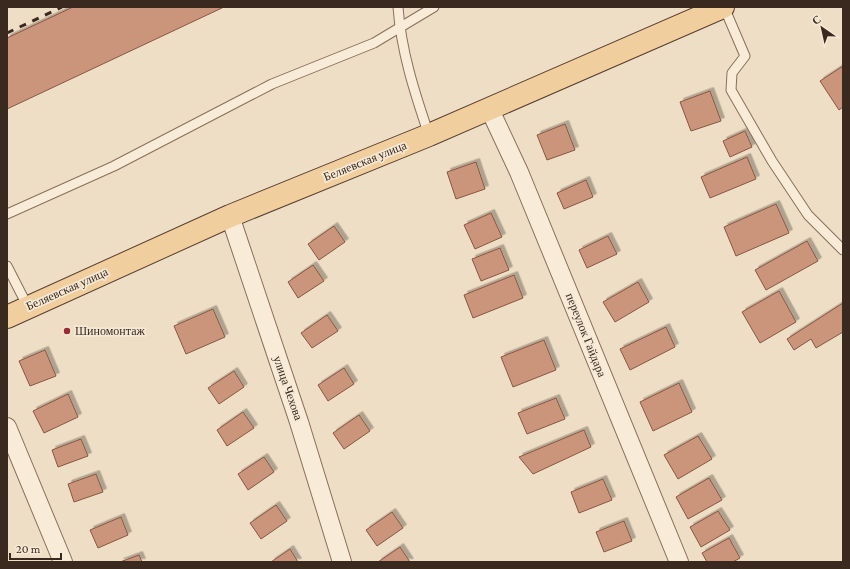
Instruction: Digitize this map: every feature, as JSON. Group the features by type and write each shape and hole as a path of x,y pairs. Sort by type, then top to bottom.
{"main road":[{"name":"Беляевская улица","path":"7,317 230,216 429,136 724,7"}],"street":[{"name":"переулок Гайдара","path":"490,110 519,172 679,562"},
{"name":"улица Чехова","path":"230,216 300,422 342,562"},
{"path":"7,427 57,558"}],"lane":[{"path":"398,7 399,27 414,93 429,136"},
{"path":"7,214 114,166 272,84 374,42 434,7"},
{"path":"724,7 745,56 732,73 731,90 772,161 808,215 843,250"},
{"path":"7,266 28,307"}],"building":[{"path":"73,7 224,7 7,109 7,38"},
{"path":"843,66 843,107 839,110 820,81"},
{"path":"710,91 721,121 691,131 680,102"},
{"path":"565,124 575,150 547,160 537,135"},
{"path":"745,131 752,147 730,157 723,141"},
{"path":"747,157 756,179 710,198 701,177"},
{"path":"476,162 485,189 456,199 447,172"},
{"path":"586,180 593,197 564,209 557,193"},
{"path":"776,204 789,233 736,256 724,227"},
{"path":"491,213 502,237 475,249 464,225"},
{"path":"334,226 345,242 319,260 308,244"},
{"path":"608,236 617,254 587,268 579,250"},
{"path":"807,241 818,261 766,290 755,270"},
{"path":"500,248 509,270 481,281 472,259"},
{"path":"313,265 324,281 298,298 288,282"},
{"path":"514,275 523,298 473,318 464,295"},
{"path":"638,282 649,302 615,322 603,302"},
{"path":"779,291 796,322 760,343 742,312"},
{"path":"843,303 843,332 816,348 811,339 794,350 787,339"},
{"path":"213,309 225,337 186,354 174,326"},
{"path":"327,315 338,331 312,348 301,333"},
{"path":"666,327 675,347 630,370 620,349"},
{"path":"544,340 556,370 513,387 501,357"},
{"path":"45,350 56,376 30,386 19,361"},
{"path":"344,368 354,384 328,401 318,385"},
{"path":"234,371 244,387 219,404 208,388"},
{"path":"679,383 692,412 653,431 640,402"},
{"path":"68,394 78,417 44,433 33,411"},
{"path":"556,398 565,419 527,434 518,413"},
{"path":"243,412 254,428 227,446 217,430"},
{"path":"359,415 370,431 344,449 333,433"},
{"path":"584,430 591,447 533,474 519,457"},
{"path":"698,436 712,459 678,479 664,455"},
{"path":"81,439 88,456 58,467 52,450"},
{"path":"264,457 274,472 248,490 238,474"},
{"path":"96,474 103,492 74,502 68,484"},
{"path":"709,478 722,500 688,519 676,497"},
{"path":"603,479 612,500 579,513 571,492"},
{"path":"276,505 287,521 261,539 250,523"},
{"path":"718,511 730,530 701,547 690,527"},
{"path":"392,512 403,528 377,546 366,530"},
{"path":"121,517 128,535 98,548 90,530"},
{"path":"624,521 632,541 604,552 596,532"},
{"path":"729,538 740,558 733,562 707,562 702,553"},
{"path":"400,547 410,562 378,562"},
{"path":"290,549 298,562 271,562"},
{"path":"139,555 142,562 120,562"}],"railway":[{"path":"7,33 62,7"}],"place":[{"name":"Шиномонтаж","path":"67,331"}]}
